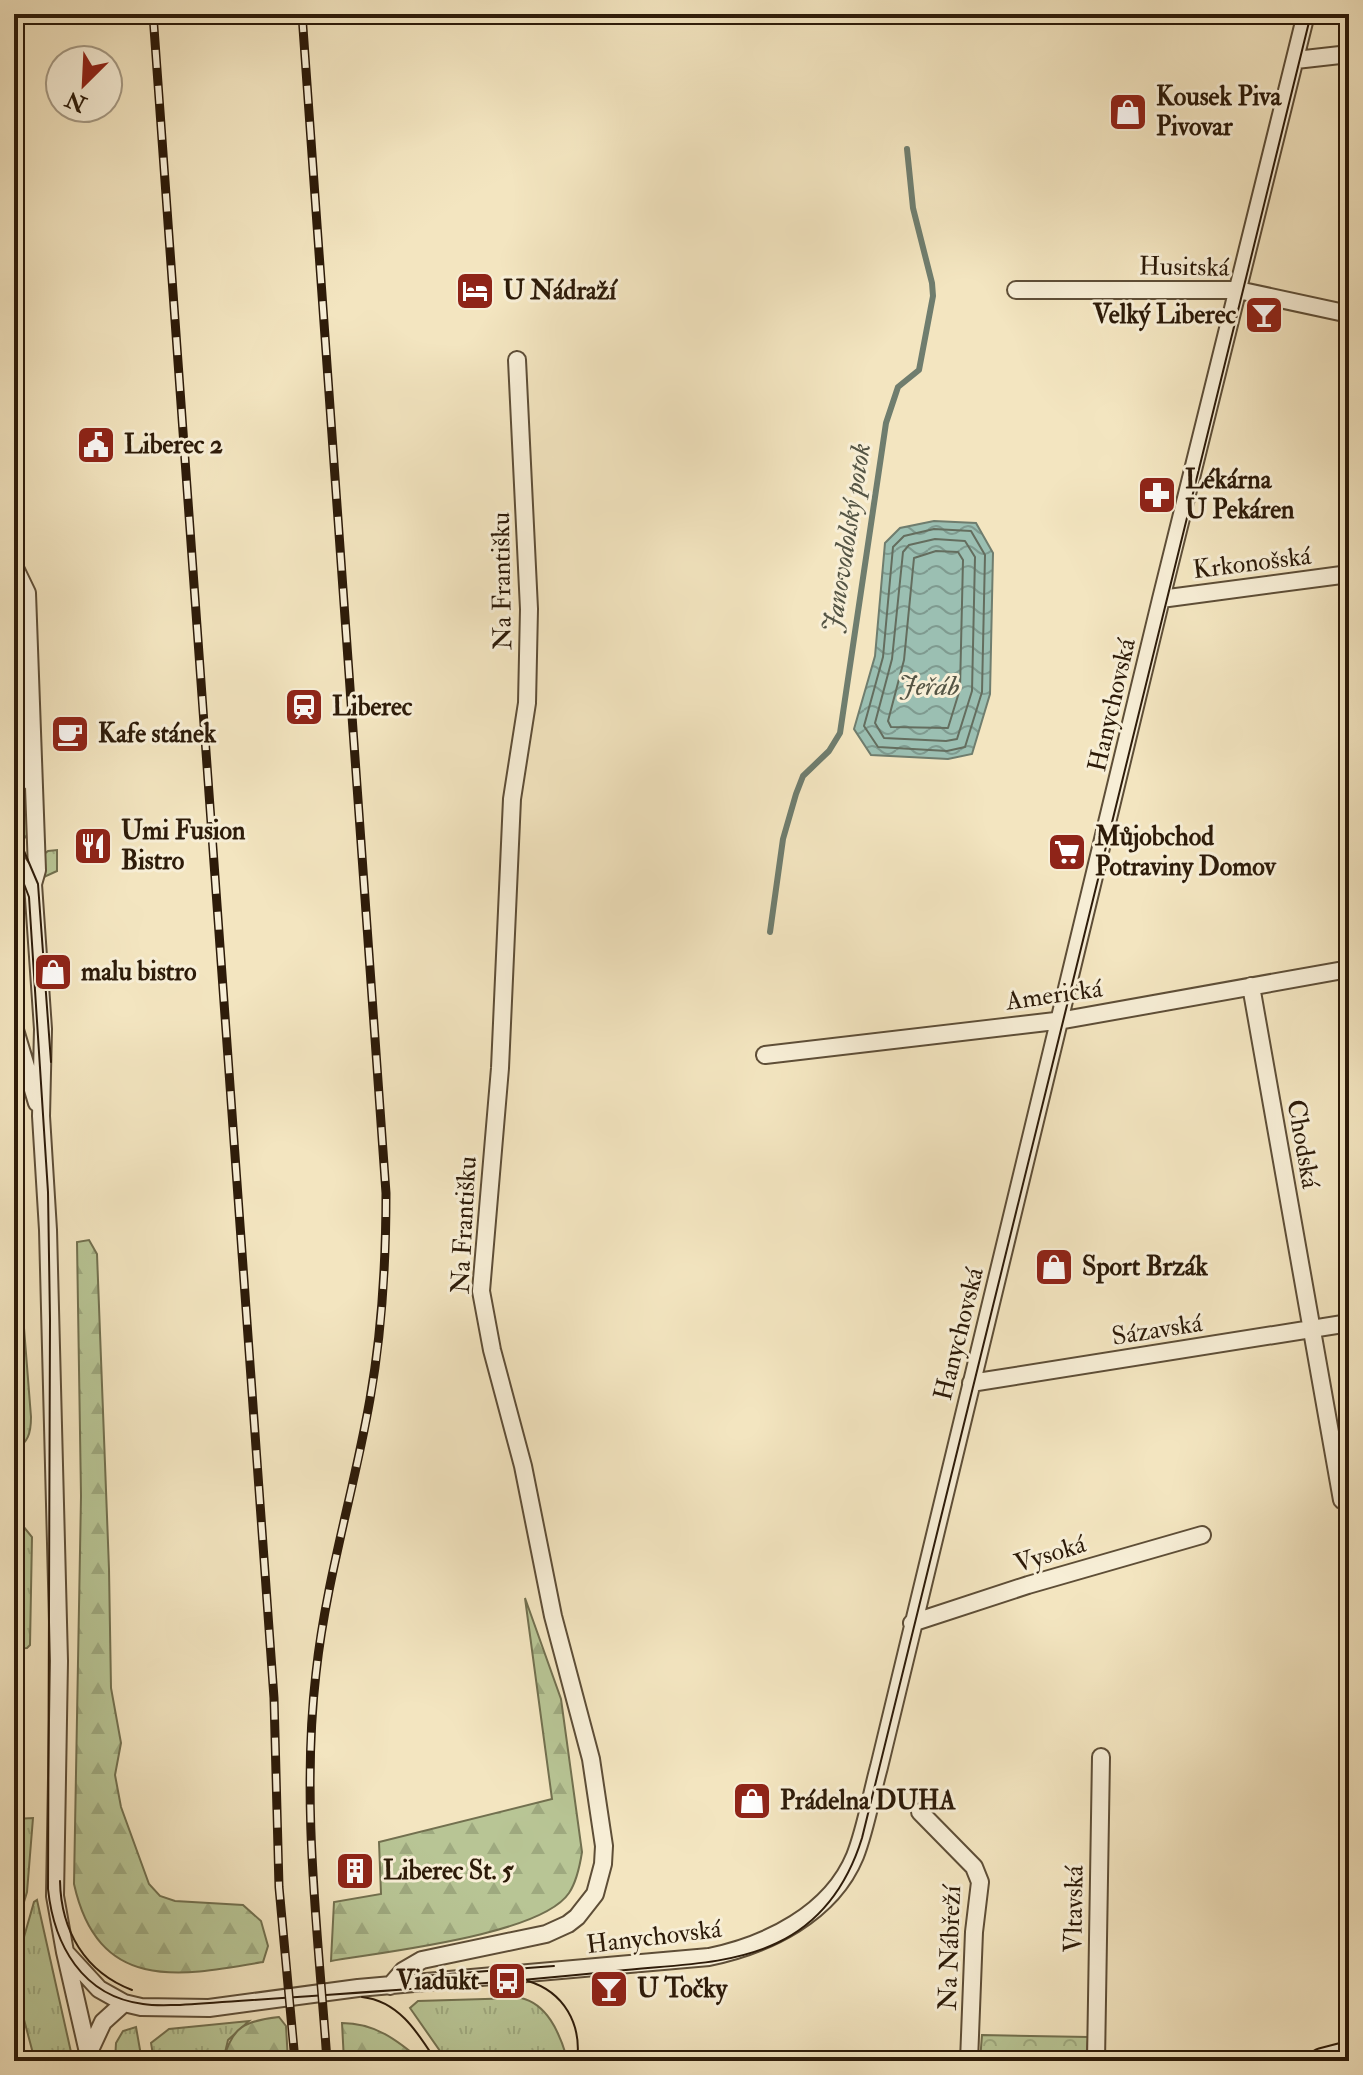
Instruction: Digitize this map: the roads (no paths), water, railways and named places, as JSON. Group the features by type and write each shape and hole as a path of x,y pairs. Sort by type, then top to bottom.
{"street":[{"name":"Hanychovská","path":"124,2003 141,2007 209,2008 390,1986 709,1957 741,1950 794,1924 835,1889 855,1856 1306,14"},
{"path":"1296,60 1349,54"},
{"name":"Husitská","path":"1016,290 1238,290 1349,314"},
{"name":"Na Františku","path":"390,1986 403,1971 422,1960 546,1934 568,1924 595,1894 603,1864 604,1846 591,1759 553,1616 523,1466 492,1350 481,1291 500,1068 512,799 527,703 529,609 517,360"},
{"path":"14,566 27,593 37,870 33,884 43,1029 41,1116 48,1230 59,1661 55,1896 90,2056"},
{"name":"Krkonošská","path":"1161,599 1349,574"},
{"path":"34,752 30,769 14,787 30,804 34,819"},
{"path":"14,857 33,884"},
{"name":"Americká","path":"765,1055 1061,1020 1349,969"},
{"name":"Chodská","path":"1251,986 1342,1500"},
{"path":"14,1013 15,1030 41,1116"},
{"name":"Sázavská","path":"971,1383 1349,1323"},
{"name":"Vysoká","path":"912,1623 1028,1585 1202,1535"},
{"name":"Vltavská","path":"1096,2061 1101,1757"},
{"name":"Na Nábřeží","path":"920,1812 974,1867 980,1882 974,1932 969,2061"},
{"path":"65,1952 99,1989 124,2003 103,2022 90,2056"},
{"path":"1322,2061 1349,2054"}],"water":[{"name":"Jeřáb","path":"934,521 976,523 993,553 990,694 972,754 948,759 871,755 854,729 875,656 885,543 900,528"}],"waterway":[{"name":"Janovodolský potok","path":"770,932 783,839 796,794 803,776 829,751 840,733 886,423 898,387 919,370 933,296 913,208 907,149"}],"tram line":[{"path":"14,858 29,897 48,1192 48,1889 57,1929 75,1964 103,1991 122,1999 148,2005 180,2005 453,1986 698,1963 758,1951 793,1934 831,1900 849,1870 862,1838 1311,14"},
{"path":"14,837 24,851 38,884 51,1062"},
{"path":"60,1881 65,1917 79,1948 101,1972 132,1990"},
{"path":"423,1976 554,1966"},
{"path":"528,1981 552,1993 568,2011 577,2034 577,2061"},
{"path":"362,1997 387,2005 397,2012 436,2061"}],"railway":[{"path":"153,14 274,1698 279,1887 295,2061"},
{"path":"302,14 386,1193 378,1348 326,1604 312,1721 312,1867 327,2061"}],"place":[{"name":"Kousek Piva Pivovar","path":"1128,112"},
{"name":"U Nádraží","path":"475,291"},
{"name":"Velký Liberec","path":"1264,315"},
{"name":"Liberec 2","path":"96,445"},
{"name":"Lékárna U Pekáren","path":"1157,495"},
{"name":"Liberec","path":"304,707"},
{"name":"Kafe stánek","path":"70,734"},
{"name":"Umi Fusion Bistro","path":"93,846"},
{"name":"Můjobchod Potraviny Domov","path":"1067,852"},
{"name":"malu bistro","path":"53,972"},
{"name":"Sport Brzák","path":"1054,1267"},
{"name":"Prádelna DUHA","path":"752,1801"},
{"name":"Liberec St. 5","path":"355,1871"},
{"name":"Viadukt","path":"507,1981"},
{"name":"U Točky","path":"609,1989"}]}
